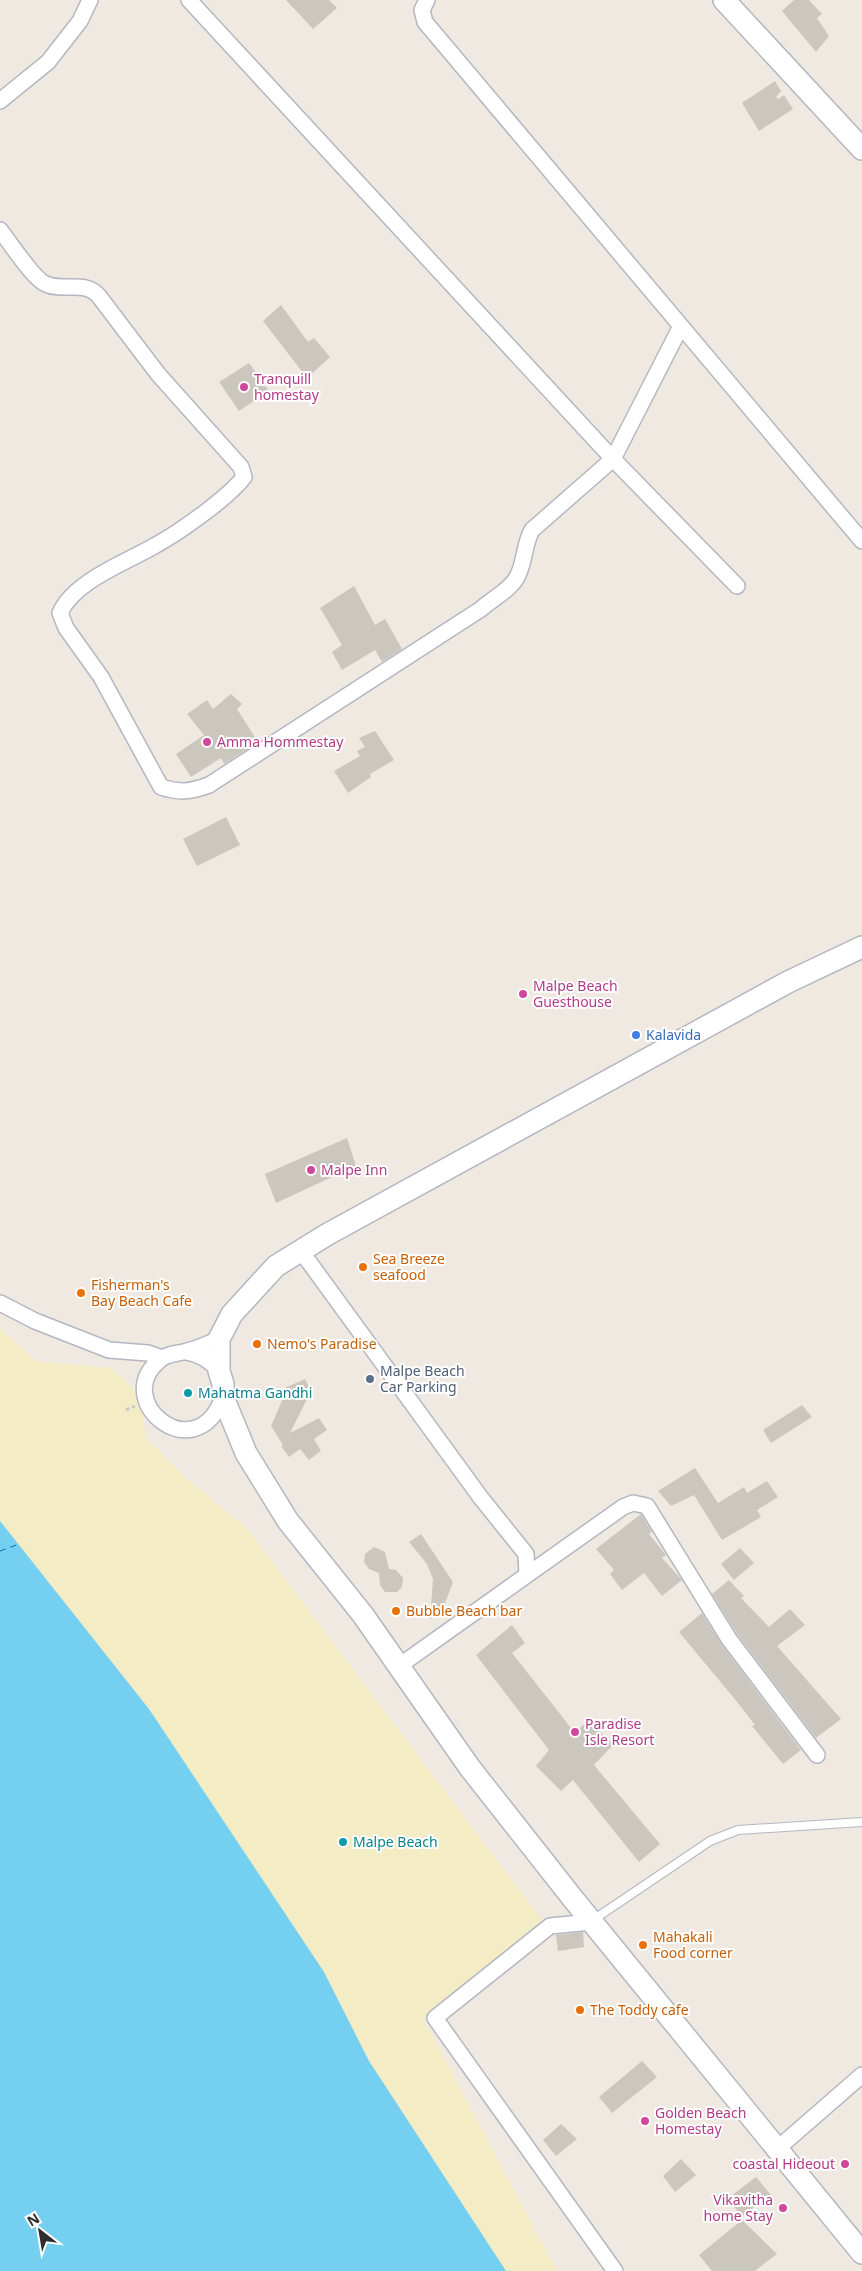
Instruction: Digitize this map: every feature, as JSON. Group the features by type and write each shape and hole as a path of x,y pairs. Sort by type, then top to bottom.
{"street":[{"path":"0,101 48,62 80,21 90,0"},
{"path":"189,0 613,459 737,586"},
{"path":"427,0 422,10 425,22 862,541"},
{"path":"724,0 862,149"},
{"path":"0,230 41,282 53,286 89,287 98,295 158,374 241,467 244,477 235,490 159,544 88,582 64,603 60,613 66,628 101,677 161,787 175,792 188,793 209,785 480,609 513,582 518,574 527,540 532,530 613,459 682,326"},
{"path":"219,1371 210,1361 199,1354 174,1353 162,1358 153,1367 147,1378 145,1391 150,1409 162,1423 173,1429 185,1430 198,1428 210,1420 219,1410 223,1397 223,1384 219,1371 219,1339 232,1314 276,1266 328,1234 788,982 862,947"},
{"path":"301,1251 481,1498 526,1554 527,1576"},
{"path":"0,1303 35,1322 109,1350 148,1353 162,1358"},
{"path":"186,1352 219,1339"},
{"path":"223,1397 246,1453 288,1521 363,1615 470,1768 592,1922 862,2253"},
{"path":"399,1666 623,1507 633,1503 647,1506 729,1639 817,1755"},
{"path":"592,1922 550,1926 435,2018 615,2271"},
{"path":"778,2149 862,2076"}],"lane":[{"path":"592,1922 710,1841 722,1835 738,1830 862,1822"}],"sand":[{"name":"Malpe Beach","path":"0,1328 36,1361 110,1368 139,1392 146,1437 188,1480 246,1527 542,1920 423,2018 557,2271 470,2271 0,1569"}],"water":[{"path":"0,1521 149,1709 324,1972 369,2061 506,2271 0,2271"}],"building":[{"path":"286,0 329,0 337,8 313,29"},
{"path":"794,0 809,0 822,14 817,18 829,36 816,52 782,11"},
{"path":"775,81 781,91 776,97 778,99 784,95 793,109 759,131 742,103"},
{"path":"281,305 308,342 314,338 330,357 307,378 263,321"},
{"name":"Tranquill homestay","path":"249,363 269,391 239,411 219,382"},
{"path":"354,586 375,625 385,619 402,649 382,662 375,650 342,670 332,652 342,645 320,608"},
{"path":"231,694 242,704 237,709 258,742 224,764 221,758 191,777 176,754 204,735 187,714 207,700 213,709"},
{"path":"375,731 394,760 370,774 371,777 348,793 334,771 360,756 357,751 365,747 359,738"},
{"path":"226,817 240,845 197,866 183,839"},
{"name":"Malpe Inn","path":"347,1138 356,1166 276,1203 265,1174"},
{"path":"305,1379 311,1391 290,1433 319,1418 327,1430 314,1439 321,1451 309,1460 300,1449 289,1457 271,1426 284,1396 280,1390"},
{"path":"802,1405 812,1417 771,1443 763,1430"},
{"path":"695,1468 718,1503 744,1487 747,1493 767,1481 778,1497 757,1510 761,1517 722,1540 694,1495 671,1506 658,1491"},
{"path":"641,1514 652,1532 649,1534 666,1555 662,1558 682,1580 662,1596 644,1573 622,1590 610,1574 614,1570 596,1549"},
{"path":"421,1534 453,1582 443,1609 430,1619 433,1579 427,1564 409,1542"},
{"path":"374,1547 385,1552 389,1569 396,1570 403,1578 402,1587 397,1592 385,1592 380,1585 379,1573 369,1569 364,1562 365,1554"},
{"path":"740,1548 754,1563 734,1580 721,1564"},
{"path":"729,1580 744,1596 741,1598 769,1627 790,1609 805,1625 777,1646 841,1719 816,1738 737,1634 712,1594"},
{"path":"702,1613 722,1645 801,1750 783,1764 752,1726 755,1725 738,1703 679,1632"},
{"path":"512,1625 525,1643 512,1653 575,1733 588,1720 613,1745 594,1765 660,1844 639,1862 573,1780 561,1791 536,1766 549,1750 476,1655"},
{"path":"583,1932 584,1947 558,1951 556,1935"},
{"path":"642,2061 657,2077 612,2113 599,2097"},
{"path":"561,2124 577,2139 556,2156 543,2140"},
{"path":"681,2159 696,2175 675,2192 663,2176"},
{"path":"756,2177 771,2195 742,2216 727,2199"},
{"path":"742,2220 777,2254 755,2271 712,2271 699,2255"}],"ferry route":[{"path":"0,1551 19,1544"}],"place":[{"name":"Tranquill homestay","path":"244,387"},
{"name":"Amma Hommestay","path":"207,742"},
{"name":"Malpe Beach Guesthouse","path":"523,994"},
{"name":"Kalavida","path":"636,1035"},
{"name":"Malpe Inn","path":"311,1170"},
{"name":"Sea Breeze seafood","path":"363,1267"},
{"name":"Fisherman's Bay Beach Cafe","path":"81,1293"},
{"name":"Nemo's Paradise","path":"257,1344"},
{"name":"Malpe Beach Car Parking","path":"370,1379"},
{"name":"Mahatma Gandhi","path":"188,1393"},
{"name":"Bubble Beach bar","path":"396,1611"},
{"name":"Paradise Isle Resort","path":"575,1732"},
{"name":"Malpe Beach","path":"343,1842"},
{"name":"Mahakali Food corner","path":"643,1945"},
{"name":"The Toddy cafe","path":"580,2010"},
{"name":"Golden Beach Homestay","path":"645,2121"},
{"name":"coastal Hideout","path":"845,2164"},
{"name":"Vikavitha home Stay","path":"783,2208"}]}
